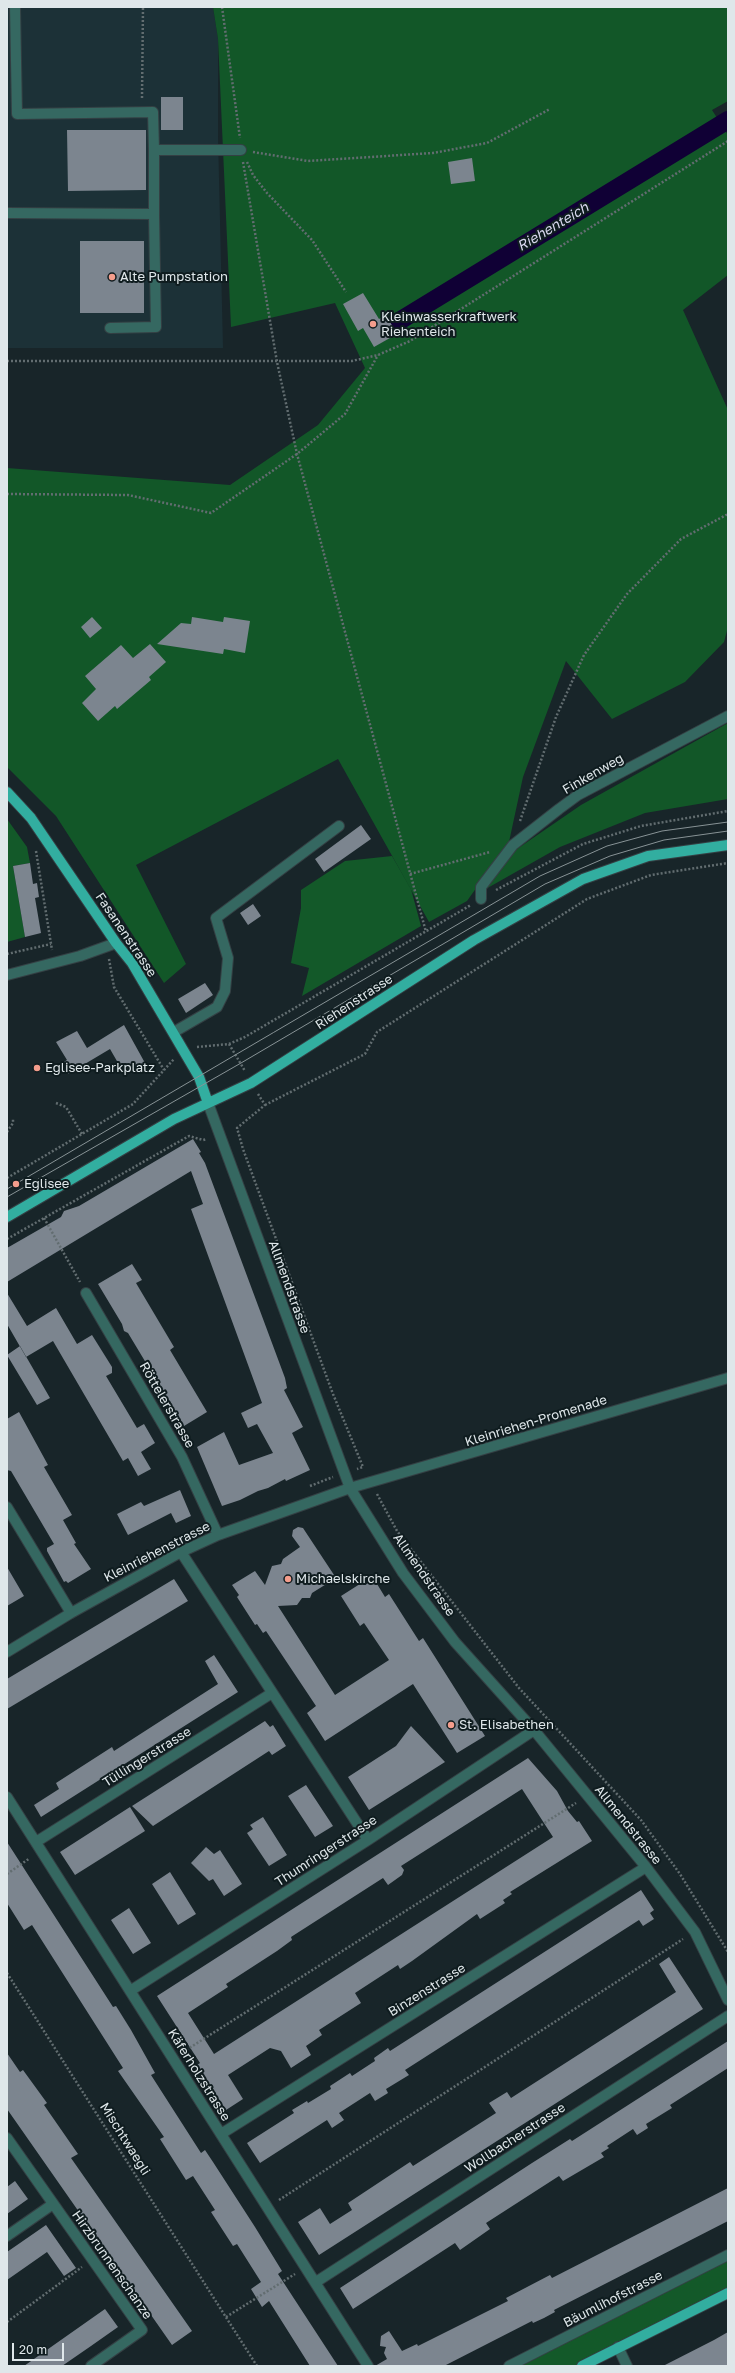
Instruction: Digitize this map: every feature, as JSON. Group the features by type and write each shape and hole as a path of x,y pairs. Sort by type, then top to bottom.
{"main road":[{"name":"Fasanenstrasse","path":"7,792 31,818 112,945 132,963 199,1076 208,1103"},
{"name":"Riehenstrasse","path":"7,1217 169,1122 251,1083 474,940 583,879 648,856 728,845"},
{"path":"582,2366 728,2293"}],"street":[{"path":"15,7 17,114 153,112 156,327 110,328"},
{"path":"154,150 241,150"},
{"path":"7,213 154,214"},
{"name":"Finkenweg","path":"481,899 481,887 513,845 578,795 728,716"},
{"path":"174,1032 217,1006 225,991 228,958 216,918 339,826"},
{"path":"7,975 112,945"},
{"name":"Allmendstrasse","path":"208,1103 218,1135 350,1488 408,1580 456,1642 534,1730 646,1867 695,1932 728,2000"},
{"name":"Röttelerstrasse","path":"86,1293 182,1456 218,1535"},
{"name":"Kleinriehen-Promenade","path":"350,1488 371,1484 728,1378"},
{"name":"Kleinriehenstrasse","path":"7,1652 71,1612 180,1552 218,1535 350,1488"},
{"path":"7,1507 71,1612"},
{"path":"180,1552 368,1840"},
{"name":"Tüllingerstrasse","path":"36,1842 272,1692"},
{"name":"Thumringerstrasse","path":"130,1991 368,1840 534,1730"},
{"name":"Käferholzstrasse","path":"7,1797 368,2366"},
{"name":"Binzenstrasse","path":"221,2134 646,1867"},
{"name":"Wollbacherstrasse","path":"316,2282 728,2016"},
{"name":"Hirzbrunnenschanze","path":"7,2138 142,2330 91,2366"},
{"path":"7,2236 53,2204"},
{"name":"Bäumlihofstrasse","path":"509,2366 728,2255"},
{"path":"618,2347 628,2366"}],"path":[{"path":"142,112 143,7"},
{"path":"222,7 241,150 277,362 297,454 426,932"},
{"path":"241,150 308,161 433,153 487,142 550,109"},
{"path":"7,362 352,361 378,355 410,341 728,141"},
{"path":"241,150 253,175 267,193 312,240 346,292"},
{"path":"7,494 128,495 211,513 297,454 345,414 378,355"},
{"path":"513,845 556,717 584,655 627,594 681,539 728,514"},
{"path":"195,1047 229,1044 283,1016 481,899 583,844 641,826 728,811"},
{"path":"36,850 51,944 56,962"},
{"path":"410,874 491,851"},
{"path":"728,863 651,875 587,899 377,1032 366,1054 265,1105 237,1128 242,1149 333,1394 363,1467 397,1531 519,1688 641,1820 680,1874 728,1952"},
{"path":"7,954 51,944"},
{"path":"7,1176 133,1104 164,1070 114,987 112,945"},
{"path":"229,1044 265,1105"},
{"path":"56,1103 66,1107 82,1134"},
{"path":"7,1132 13,1123 13,1118"},
{"path":"7,1239 189,1136 203,1140 218,1135"},
{"path":"44,1218 86,1293"},
{"path":"308,1487 363,1467"},
{"path":"173,2058 588,1796"},
{"path":"7,1874 29,1859 36,1842"},
{"path":"267,2208 695,1932"},
{"name":"Mischtwaegli","path":"7,1972 257,2366"},
{"path":"7,2322 92,2259"},
{"path":"226,2317 305,2267"}],"shaded area":[{"path":"7,7 213,7 218,39 218,136 223,348 7,348"}],"green space":[{"path":"213,7 728,7 728,101 712,110 728,135 728,275 683,310 728,410 728,627 724,642 685,682 612,719 566,661 523,777 509,842 467,901 429,922 338,759 136,865 186,964 164,983 56,816 7,767 7,468 230,485 318,425 365,368 335,303 231,327 218,39"},
{"path":"728,723 728,799 645,813 560,847 484,890 517,849 581,805"},
{"path":"7,819 27,847 30,863 13,866 25,937 7,942"},
{"path":"392,856 411,889 421,926 302,996 309,968 291,963 301,908 301,890 345,861"},
{"path":"728,2255 728,2293 582,2366 509,2366"}],"building":[{"path":"161,97 183,97 183,130 161,130"},
{"path":"67,130 146,130 146,190 68,191"},
{"path":"472,158 475,181 451,184 448,162"},
{"name":"Alte Pumpstation","path":"80,241 144,241 144,313 80,313"},
{"name":"Kleinwasserkraftwerk Riehenteich","path":"363,293 379,319 386,315 397,334 374,347 363,328 358,331 343,304"},
{"path":"92,617 102,628 90,638 81,627"},
{"path":"192,617 223,622 224,617 250,621 245,653 224,649 223,654 157,644 181,623 191,624"},
{"path":"150,644 166,662 149,677 151,680 117,709 115,706 98,721 82,703 96,689 85,676 121,645 133,658"},
{"path":"361,825 371,839 324,872 315,859"},
{"path":"30,863 33,884 37,883 39,897 35,898 41,933 25,937 13,866"},
{"path":"253,904 261,916 248,925 240,913"},
{"path":"205,983 213,995 186,1013 178,999"},
{"path":"124,1025 145,1063 125,1075 110,1049 68,1074 61,1064 67,1060 56,1042 77,1031 87,1048"},
{"path":"193,1139 201,1152 199,1153 205,1163 285,1378 287,1388 284,1390 303,1427 292,1433 310,1470 286,1481 285,1479 240,1500 222,1506 197,1447 224,1432 239,1465 273,1453 257,1424 248,1428 241,1413 262,1403 191,1209 203,1204 191,1171 7,1282 7,1248 61,1217 64,1211 79,1206"},
{"path":"132,1264 142,1280 136,1283 174,1347 170,1350 207,1412 184,1426 128,1333 124,1331 122,1324 98,1284"},
{"path":"7,1293 27,1326 56,1308 77,1344 92,1335 112,1367 112,1373 106,1376 137,1428 144,1424 155,1443 141,1452 151,1469 138,1476 128,1458 123,1461 53,1341 26,1357 7,1324"},
{"path":"20,1346 50,1398 37,1405 7,1355"},
{"path":"19,1412 48,1465 44,1467 72,1515 63,1520 76,1543 74,1544 91,1569 68,1583 66,1581 64,1582 47,1551 47,1548 54,1544 11,1471 7,1470 7,1419"},
{"path":"180,1490 191,1516 176,1523 171,1513 128,1535 117,1514 141,1502 144,1506"},
{"path":"298,1527 303,1528 336,1578 312,1593 310,1598 302,1598 297,1605 278,1606 335,1695 389,1660 364,1623 360,1626 341,1596 363,1582 365,1585 374,1579 385,1597 389,1594 419,1641 423,1638 485,1736 457,1753 413,1684 325,1741 307,1713 316,1706 266,1631 263,1633 257,1624 255,1625 237,1597 239,1595 232,1585 255,1571 265,1585 272,1566 281,1564 283,1559 300,1547 292,1536 293,1530"},
{"path":"7,1567 24,1596 7,1606"},
{"path":"174,1579 188,1601 7,1709 7,1679"},
{"path":"214,1655 238,1692 41,1817 34,1805 59,1789 56,1783 112,1747 114,1751 218,1684 205,1661"},
{"path":"265,1721 270,1727 273,1725 286,1746 272,1755 269,1751 153,1826 132,1806"},
{"path":"411,1726 445,1762 369,1810 348,1777 396,1746"},
{"path":"528,1758 557,1791 568,1811 577,1822 579,1821 592,1841 510,1892 512,1894 503,1900 505,1903 480,1919 477,1914 400,1969 398,1965 355,1993 361,2003 319,2030 322,2035 306,2046 311,2055 291,2068 281,2051 270,2048 228,2075 243,2099 226,2110 197,2065 200,2063 157,1996","holes":["522,1789 553,1837 214,2054 188,2013 228,1987 226,1984 292,1940 291,1937 383,1878 388,1885 402,1875 404,1870 401,1866"]},
{"path":"306,1785 333,1826 315,1837 288,1796"},
{"path":"130,1807 145,1831 75,1875 60,1852"},
{"path":"263,1817 287,1855 269,1866 247,1833 253,1829 250,1825"},
{"path":"7,1842 113,2007 116,2006 155,2073 151,2075 201,2153 205,2150 255,2227 282,2271 278,2274 338,2366 310,2366 269,2301 262,2307 251,2289 261,2282 237,2244 233,2246 211,2212 215,2210 193,2176 186,2180 160,2139 164,2137 118,2071 123,2068 32,1925 24,1930 7,1903"},
{"path":"206,1847 214,1854 220,1850 242,1884 224,1896 213,1879 209,1881 191,1863"},
{"path":"170,1872 196,1914 178,1925 152,1884"},
{"path":"641,1890 654,1910 650,1913 654,1919 643,1926 639,1920 405,2070 409,2075 386,2089 388,2093 375,2101 370,2093 339,2113 344,2120 332,2128 327,2120 260,2163 247,2143 294,2113 292,2110 307,2101 308,2103 331,2089 330,2086 350,2073 352,2076 375,2061 374,2058 388,2048 390,2051"},
{"path":"129,1908 151,1943 133,1954 111,1920"},
{"path":"669,1957 703,2009 319,2255 298,2222 320,2208 330,2224 352,2210 348,2203 410,2162 413,2166 496,2113 489,2103 507,2092 511,2098 676,1992 659,1964"},
{"path":"728,2041 728,2068 670,2105 672,2108 646,2124 648,2128 637,2135 633,2129 607,2146 609,2148 601,2153 604,2157 563,2181 559,2176 486,2223 490,2229 460,2250 455,2243 353,2309 340,2288 532,2163 570,2139 572,2141"},
{"path":"7,2053 20,2072 23,2070 47,2103 44,2105 78,2154 71,2158 192,2331 172,2345 7,2109"},
{"path":"15,2181 28,2199 7,2214 7,2187"},
{"path":"728,2188 728,2221 554,2310 555,2312 544,2318 533,2323 532,2321 444,2366 375,2366 387,2359 384,2353 386,2347 380,2346 381,2336 389,2331 402,2351 417,2344 418,2346 508,2301 506,2298 550,2275 552,2278"},
{"path":"46,2225 76,2268 64,2276 47,2252 7,2280 7,2252"},
{"path":"105,2309 118,2327 62,2366 24,2366"},
{"path":"728,2332 728,2366 663,2366 714,2340"}],"waterway":[{"name":"Riehenteich","path":"378,334 728,120"}],"tram line":[{"path":"7,1189 540,876 607,846 662,831 728,822"},
{"path":"7,1197 241,1063 545,884 610,856 664,840 728,831"}],"place":[{"name":"Alte Pumpstation","path":"112,277"},
{"name":"Kleinwasserkraftwerk Riehenteich","path":"373,324"},
{"name":"Eglisee-Parkplatz","path":"37,1068"},
{"name":"Eglisee","path":"16,1184"},
{"name":"Michaelskirche","path":"288,1579"},
{"name":"St. Elisabethen","path":"451,1725"}]}
